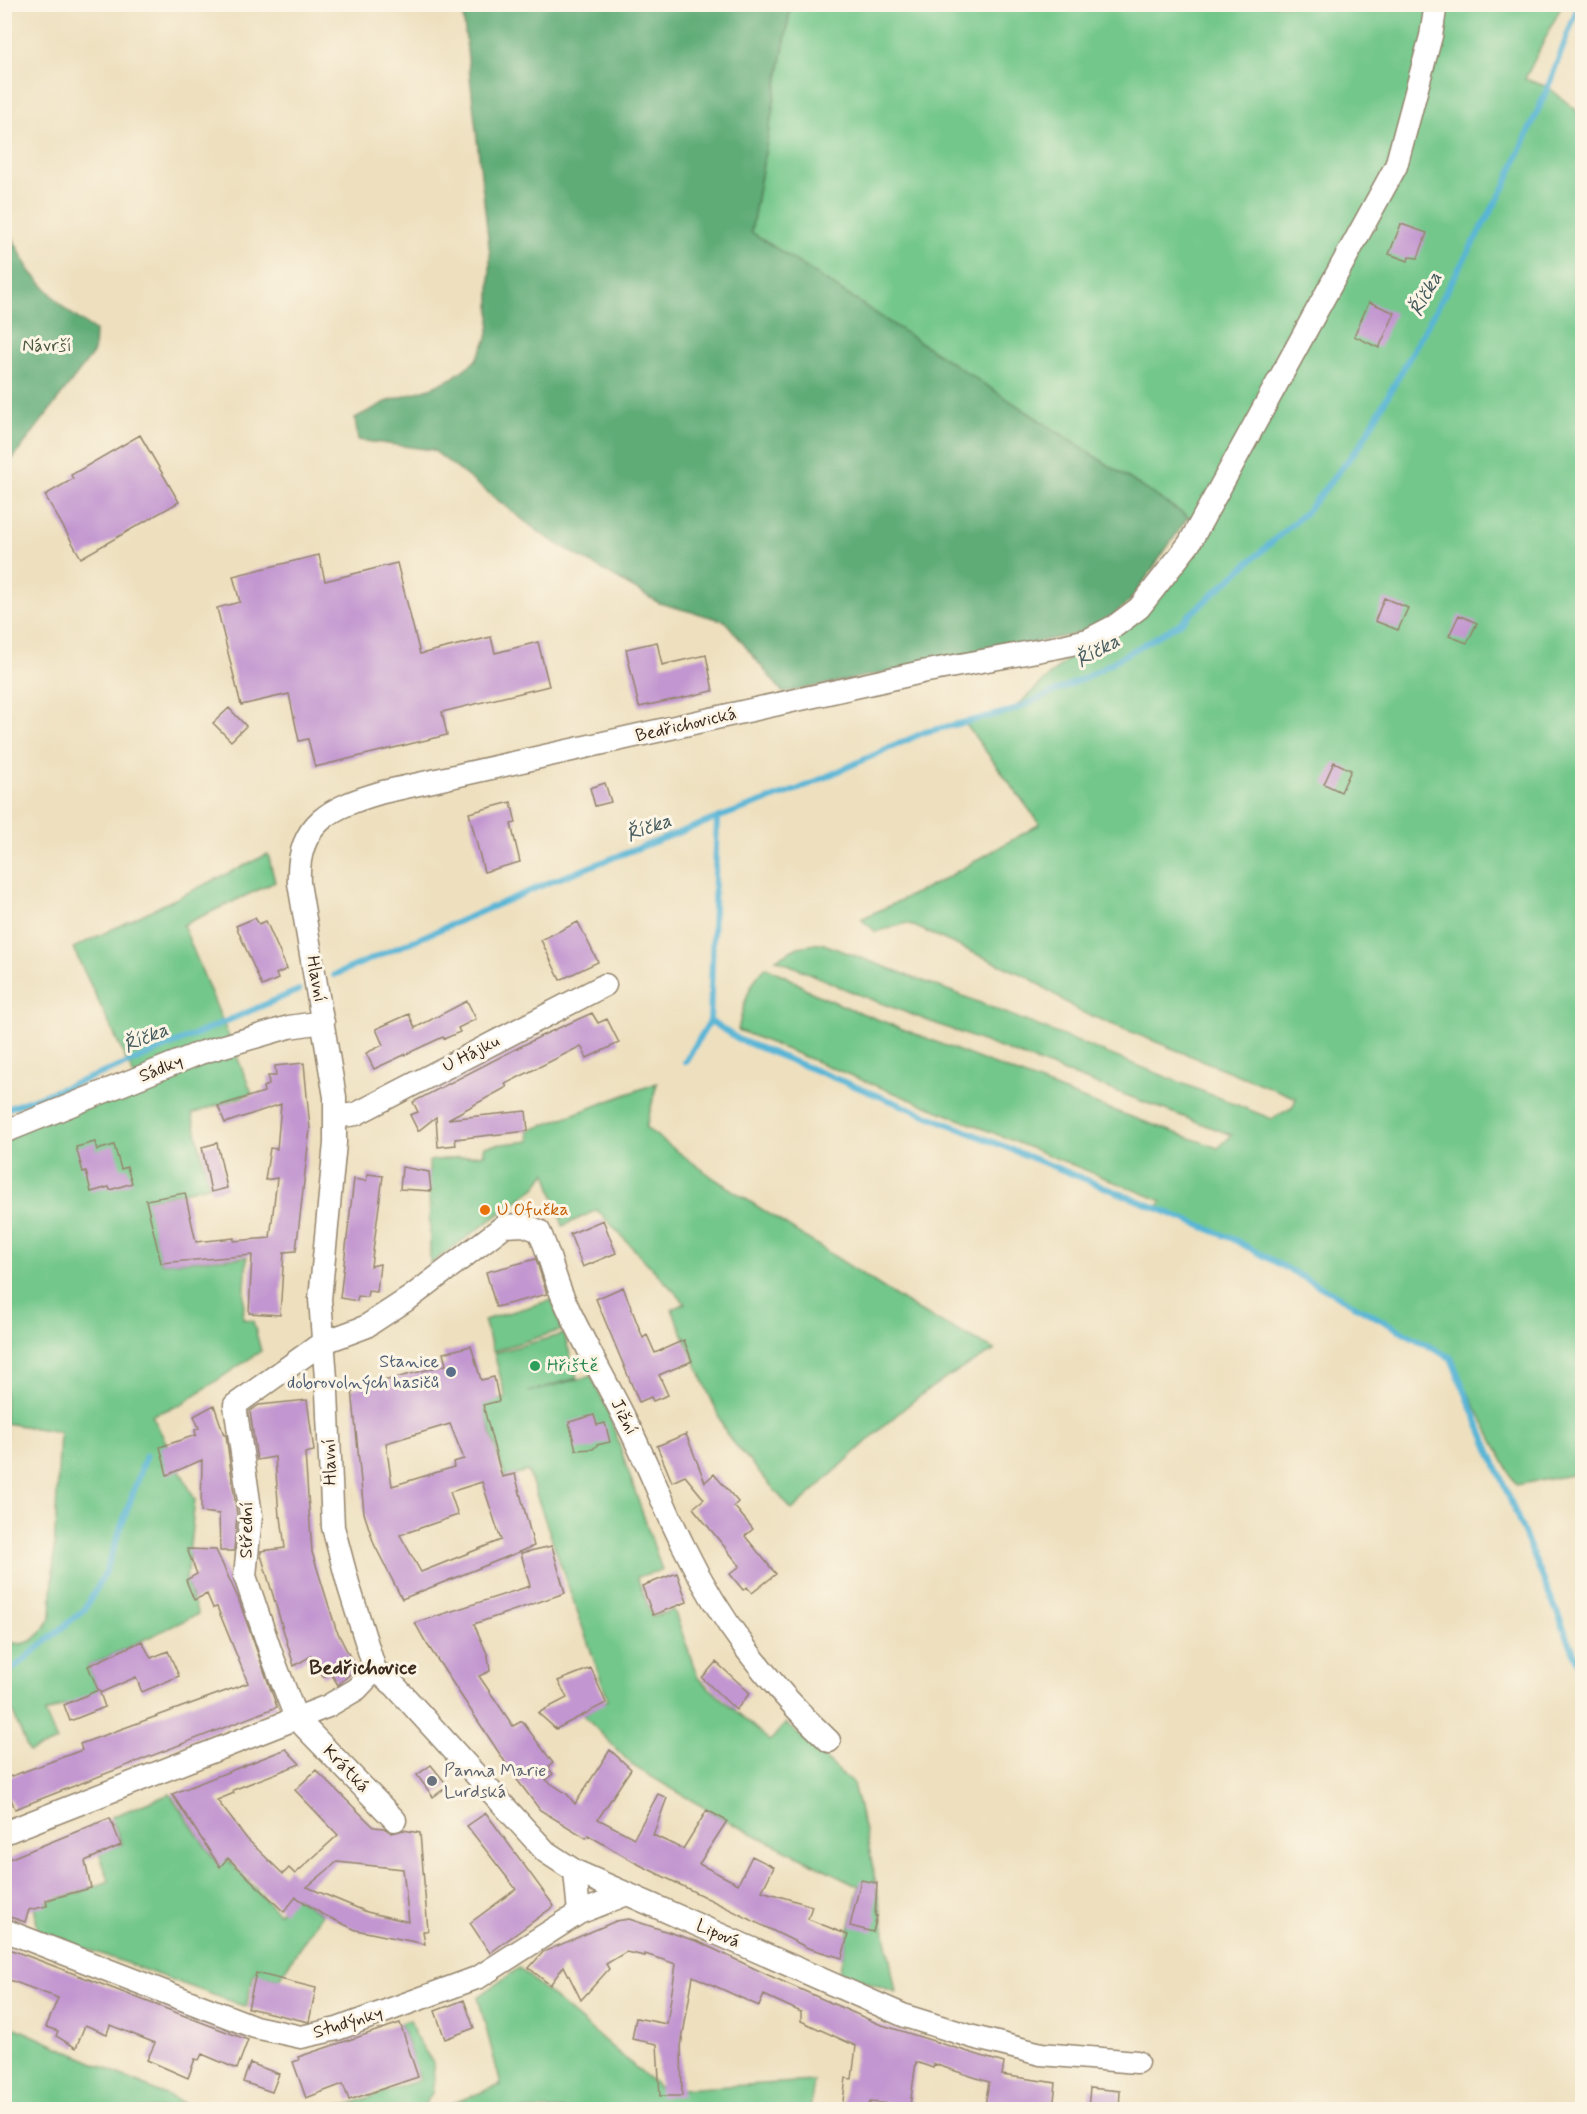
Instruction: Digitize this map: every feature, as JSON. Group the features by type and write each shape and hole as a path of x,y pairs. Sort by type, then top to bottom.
{"street":[{"name":"Bedřichovická","path":"303,845 317,822 330,812 383,792 922,672 1058,647 1088,640 1115,626 1139,608 1189,544 1396,166 1431,36 1436,4"},
{"name":"Hlavní","path":"303,845 299,861 299,883 334,1083 336,1117 320,1299 333,1527 375,1670"},
{"name":"U Hájku","path":"336,1117 356,1114 604,985"},
{"name":"Sádky","path":"4,1132 200,1053 289,1026 323,1022"},
{"name":"Jižní","path":"322,1343 365,1327 411,1297 504,1226 524,1225 539,1231 549,1251 561,1294 631,1430 684,1546 725,1620 761,1670 795,1709 829,1741"},
{"name":"Střední","path":"297,1718 271,1653 245,1576 251,1515 235,1405 322,1343"},
{"path":"4,1833 328,1706 357,1689 375,1670"},
{"name":"Lipová","path":"375,1670 395,1686 546,1852 575,1871 906,2016 973,2037 1041,2054 1137,2062"},
{"name":"Krátká","path":"297,1718 395,1820"},
{"path":"575,1871 579,1913"},
{"name":"Studýnky","path":"4,1930 255,2027 301,2037 347,2025 479,1977 579,1913 627,1894"}],"green space":[{"path":"462,5 791,5 751,232 1188,517 1131,600 1107,620 1072,635 783,693 725,621 659,603 544,536 433,450 358,440 355,418 386,402 433,387 452,378 475,361 486,341 490,325 490,255"},
{"path":"791,5 1562,5 1525,79 1548,87 1581,114 1582,112 1582,1473 1516,1485 1450,1358 1233,1239 1156,1209 1162,1201 738,1030 744,1004 751,988 766,967 811,992 851,1009 1098,1105 1218,1148 1232,1135 857,994 776,959 798,947 821,943 950,991 1272,1119 1293,1107 1296,1098 1079,1011 1028,977 907,923 876,932 861,919 939,882 1040,824 964,722 1011,711 1088,640 1115,626 1200,525 751,232"},
{"name":"Návrší","path":"4,221 29,270 65,309 95,331 94,352 5,469"},
{"path":"268,854 275,882 183,925 252,1093 192,1114 209,1186 147,1200 161,1263 247,1257 243,1319 253,1321 261,1351 180,1405 152,1415 195,1500 186,1581 198,1614 88,1666 99,1692 45,1713 57,1741 29,1752 5,1693 4,1639 12,1643 26,1643 38,1636 51,1617 60,1432 5,1423 5,1136 135,1078 73,948"},
{"path":"657,1083 646,1128 715,1179 919,1311 995,1350 922,1394 881,1428 792,1510 727,1435 672,1309 685,1303 597,1210 563,1226 546,1172 535,1188 430,1264 429,1161 484,1154 484,1146 530,1141 528,1131"},
{"path":"552,1300 562,1330 493,1351 484,1320"},
{"path":"564,1334 577,1378 528,1392 591,1376 607,1409 662,1570 637,1577 652,1617 674,1610 698,1678 770,1741 786,1723 853,1784 869,1847 896,1992 839,1972 859,1886 727,1821 633,1766 583,1715 608,1700 528,1471 505,1477 482,1405 506,1398 494,1353"},
{"path":"170,1794 218,1865 226,1858 278,1913 295,1897 322,1914 279,1979 254,1973 246,2007 38,1931 34,1905 78,1893 109,1881 99,1853 122,1844 111,1817"},
{"path":"519,1968 662,2090 814,2081 810,2109 450,2110 450,2104 501,2085 478,1997"},
{"path":"410,2020 415,2036 433,2063 432,2093 422,2109 237,2109 273,2104 347,2105 420,2080 400,2023"},
{"path":"5,2023 197,2109 5,2109"}],"building":[{"path":"1401,224 1427,233 1418,258 1409,257 1408,261 1389,254"},
{"path":"1369,302 1395,313 1379,348 1354,336"},
{"path":"140,435 179,502 81,558 45,495 73,479 71,475"},
{"path":"319,555 325,581 397,563 420,654 491,637 495,653 538,642 549,686 442,712 447,735 315,767 308,739 299,741 289,694 241,705 217,608 240,602 233,576"},
{"path":"1384,598 1408,608 1398,630 1375,621"},
{"path":"1459,615 1477,623 1467,643 1449,636"},
{"path":"657,642 662,665 706,655 713,691 639,707 626,649"},
{"path":"229,708 246,726 231,741 213,723"},
{"path":"1334,762 1351,770 1341,792 1324,784"},
{"path":"605,783 611,802 595,806 590,788"},
{"path":"511,802 516,823 511,824 520,862 484,872 469,813"},
{"path":"255,918 259,924 266,921 287,969 276,974 278,979 262,986 236,926"},
{"path":"578,922 598,962 560,980 541,940"},
{"path":"467,1001 476,1019 458,1028 460,1032 444,1039 443,1037 374,1069 366,1053 383,1045 376,1029 409,1014 415,1028"},
{"path":"592,1013 598,1023 607,1019 619,1043 587,1058 581,1046 505,1084 507,1087 448,1119 526,1111 528,1131 455,1139 456,1145 438,1147 436,1117 418,1131 410,1115 418,1112 413,1102 543,1035"},
{"path":"304,1063 310,1129 296,1251 284,1252 280,1315 249,1313 252,1255 161,1263 146,1200 185,1193 196,1242 234,1238 234,1241 270,1238 277,1178 265,1180 270,1148 277,1149 281,1104 225,1123 218,1106 264,1092 263,1087 269,1085 268,1076 276,1076 275,1066"},
{"path":"95,1142 97,1150 114,1145 121,1169 127,1167 132,1183 110,1190 109,1187 91,1192 86,1171 83,1172 76,1147"},
{"path":"217,1143 227,1188 211,1192 202,1147"},
{"path":"402,1167 429,1172 431,1191 400,1189"},
{"path":"368,1174 383,1176 371,1266 380,1264 377,1292 368,1291 367,1297 358,1296 357,1301 340,1298 354,1179 366,1181"},
{"path":"603,1220 616,1253 583,1267 570,1234"},
{"path":"536,1259 547,1294 496,1307 486,1272"},
{"path":"623,1287 643,1338 647,1335 655,1353 684,1340 692,1361 659,1375 668,1395 653,1401 651,1397 639,1402 596,1299"},
{"path":"471,1346 481,1380 494,1377 499,1401 483,1405 502,1477 515,1474 534,1546 402,1599 374,1544 364,1513 352,1389 446,1365 443,1353","holes":["450,1424 464,1459 453,1462 454,1467 392,1486 386,1443","482,1482 501,1540 421,1572 400,1535 458,1515 450,1492"]},
{"path":"307,1400 314,1451 305,1453 312,1552 336,1629 356,1669 338,1685 331,1673 323,1677 311,1656 294,1666 261,1555 261,1551 285,1548 281,1517 279,1517 275,1457 257,1460 250,1411 259,1405"},
{"path":"214,1405 224,1435 226,1435 237,1515 234,1551 220,1551 219,1514 201,1512 202,1460 167,1475 160,1447 196,1435 195,1430 199,1428 194,1416"},
{"path":"594,1415 597,1425 605,1423 610,1442 597,1445 593,1449 576,1450 569,1422"},
{"path":"686,1434 705,1482 714,1474 738,1502 734,1506 753,1529 745,1536 776,1574 752,1593 747,1587 743,1590 730,1574 740,1566 693,1508 704,1499 685,1476 672,1482 657,1446"},
{"path":"552,1546 565,1593 474,1624 488,1656 490,1671 479,1676 513,1726 522,1721 553,1763 548,1767 553,1774 546,1780 567,1794 575,1804 610,1750 631,1769 598,1819 634,1838 658,1794 667,1798 653,1835 683,1849 707,1810 727,1821 699,1864 738,1884 752,1856 774,1867 762,1891 812,1906 808,1919 848,1935 842,1958 808,1948 636,1863 588,1835 586,1838 540,1810 515,1777 415,1623 530,1586 521,1553"},
{"path":"187,1549 216,1550 238,1598 277,1707 15,1809 11,1799 4,1798 4,1793 8,1790 4,1779 82,1750 80,1744 248,1683 217,1607 213,1608 207,1594 194,1600 186,1580 197,1574"},
{"path":"677,1573 687,1602 653,1615 642,1586"},
{"path":"142,1641 151,1658 168,1651 179,1676 142,1692 136,1677 100,1693 105,1707 70,1721 64,1705 98,1690 88,1666"},
{"path":"716,1662 750,1693 736,1710 702,1678"},
{"path":"591,1668 606,1703 556,1729 538,1713 567,1698 558,1681"},
{"path":"286,1749 300,1764 233,1790 234,1793 217,1800 247,1839 283,1874 289,1868 295,1874 338,1835 295,1790 316,1770 374,1827 384,1828 392,1833 403,1830 420,1833 428,1931 423,1931 425,1944 356,1930 322,1914 296,1897 284,1912 228,1858 220,1867 172,1794","holes":["337,1862 403,1869 409,1922 367,1912 307,1887"]},
{"name":"Panna Marie Lurdská","path":"431,1765 448,1786 433,1797 417,1775"},
{"path":"486,1813 554,1906 490,1953 470,1923 516,1889 467,1826"},
{"path":"110,1818 121,1845 85,1861 91,1888 46,1900 47,1906 29,1910 25,1922 4,1915 4,1861"},
{"path":"861,1880 877,1883 875,1916 877,1916 873,1932 850,1926"},
{"path":"629,1919 699,1942 879,2024 1004,2063 1002,2075 1056,2083 1053,2109 1018,2109 985,2105 989,2082 934,2064 933,2068 916,2062 910,2106 870,2102 868,2109 842,2109 846,2078 852,2079 856,2046 801,2021 801,2012 764,1995 759,2006 693,1976 681,2046 682,2096 660,2096 657,2044 632,2039 636,2018 667,2024 676,1964 645,1954 645,1956 626,1952 606,1964 609,1969 581,2000 564,1966 550,1985 529,1968 543,1952 616,1921"},
{"path":"4,1947 248,2040 237,2069 202,2054 199,2060 195,2059 188,2078 147,2060 155,2043 110,2025 107,2034 85,2025 76,2048 56,2036 58,2031 46,2027 58,1998 4,1978"},
{"path":"256,1973 316,1988 309,2022 248,2008"},
{"path":"464,2000 474,2028 445,2039 435,2011"},
{"path":"400,2023 418,2077 349,2100 343,2084 306,2098 293,2062 299,2060 298,2057"},
{"path":"250,2063 279,2074 272,2092 243,2082"},
{"path":"1090,2088 1120,2091 1119,2109 1088,2109"}],"waterway":[{"name":"Říčka","path":"334,975 550,882 799,789 925,732 1011,711 1087,677 1179,624 1307,511 1361,444 1505,186 1548,87 1579,4"},
{"path":"685,1062 710,1021 717,818"},
{"name":"Říčka","path":"4,1110 129,1063 299,990"},
{"path":"710,1021 740,1040 1233,1239 1451,1358 1582,1672"},
{"path":"4,1676 85,1609 105,1573 146,1456"}],"place":[{"name":"U Ofučka","path":"485,1210"},
{"name":"Hřiště","path":"535,1366"},
{"name":"Stanice dobrovolných hasičů","path":"451,1372"},
{"name":"Panna Marie Lurdská","path":"432,1781"}],"district":[{"name":"Bedřichovice","path":"363,1668"}]}
